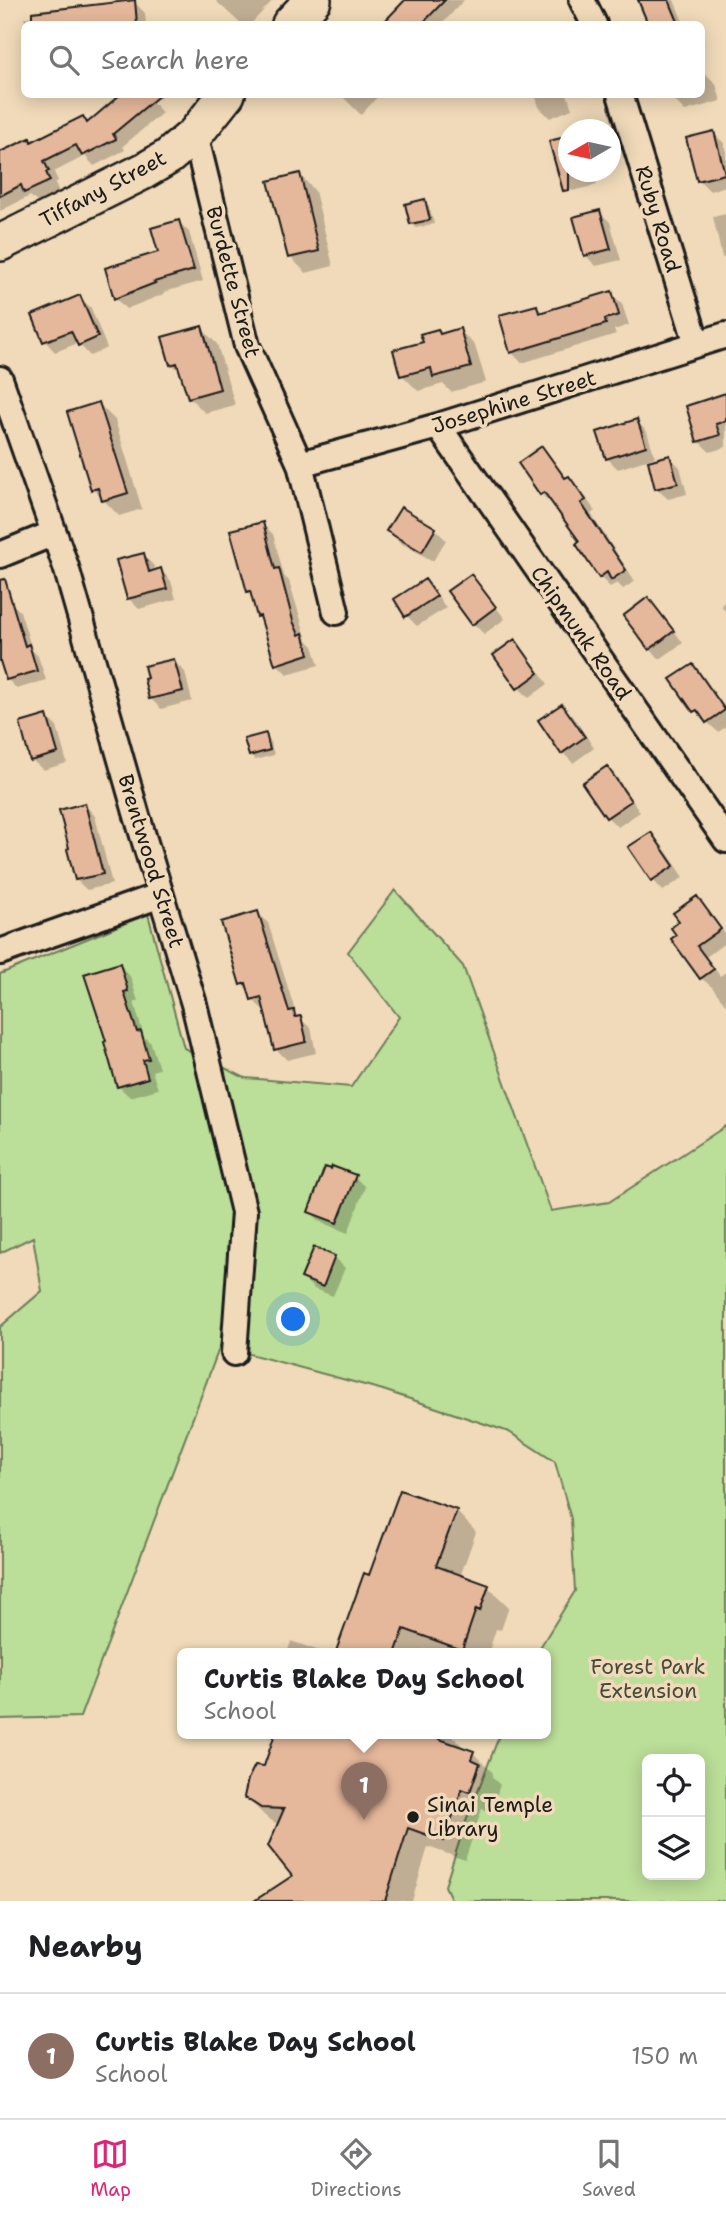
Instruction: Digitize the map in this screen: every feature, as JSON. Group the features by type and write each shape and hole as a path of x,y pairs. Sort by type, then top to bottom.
{"main road":[{"path":"293,21 313,0"},
{"name":"Tiffany Street","path":"0,243 158,163 194,134 224,98"}],"street":[{"path":"582,0 592,21"},
{"name":"Ruby Road","path":"621,98 697,344"},
{"name":"Burdette Street","path":"194,134 247,346 300,464 336,612"},
{"name":"Josephine Street","path":"300,464 438,426 726,335"},
{"name":"Brentwood Street","path":"0,379 54,533 194,1004 244,1212 234,1353"},
{"name":"Chipmunk Road","path":"438,426 726,840"},
{"path":"0,555 54,533"},
{"path":"0,953 161,895"}],"green space":[{"name":"Forest Park Extension","path":"395,890 463,966 551,1211 609,1202 726,1126 726,1901 452,1901 445,1886 465,1824 498,1739 551,1739 551,1648 540,1648 575,1591 571,1519 555,1462 509,1432 383,1390 220,1346 80,1717 0,1719 0,1327 42,1291 33,1237 0,1253 0,974 148,914 184,1048 245,1078 351,1087 399,1017 348,952"}],"building":[{"path":"135,0 137,21 32,21 32,12"},
{"path":"405,0 445,0 425,21 385,21"},
{"path":"638,0 669,0 678,21 647,21"},
{"path":"116,98 156,98 113,134 116,139 82,156 76,145 44,161 50,181 24,193 21,185 0,196 0,152 30,138 31,142 83,116 87,123"},
{"path":"714,131 725,174 697,181 686,138"},
{"path":"558,139 558,173 549,141"},
{"path":"300,173 319,251 288,258 268,181"},
{"path":"560,182 569,182 569,190 563,191"},
{"path":"425,199 430,220 410,224 405,204"},
{"path":"600,210 611,249 584,256 573,217"},
{"path":"179,220 194,270 154,282 114,299 105,268 158,252 151,228"},
{"path":"612,291 619,315 605,319 606,324 510,353 499,315 537,305 539,313"},
{"path":"80,295 98,337 78,346 71,331 43,342 32,315"},
{"path":"202,326 220,389 188,398 177,363 170,365 162,337"},
{"path":"460,328 471,367 433,377 431,368 400,376 393,350 423,342 420,334 438,329 440,334"},
{"path":"726,393 726,421 716,424 720,435 697,442 686,406"},
{"path":"99,402 128,493 102,501 98,488 91,490 67,412"},
{"path":"637,419 646,446 606,459 597,432"},
{"path":"542,446 565,478 569,476 586,500 581,503 626,570 611,580 607,572 599,578 576,544 579,541 544,492 540,495 518,463"},
{"path":"670,455 678,483 655,489 648,461"},
{"path":"401,507 436,528 422,552 386,531"},
{"path":"263,522 275,569 279,568 293,621 299,635 303,633 309,654 275,665 260,616 257,617 250,591 247,592 230,530"},
{"path":"144,553 149,572 161,568 167,589 127,599 116,560"},
{"path":"471,574 496,607 472,625 447,591"},
{"path":"5,579 25,646 29,644 37,671 6,680 0,661 0,580"},
{"path":"425,579 437,596 405,617 394,599"},
{"path":"648,597 674,631 649,650 623,616"},
{"path":"515,639 539,673 517,689 493,655"},
{"path":"174,659 183,691 149,699 144,666"},
{"path":"693,664 725,710 706,723 697,710 693,712 670,679"},
{"path":"562,704 585,737 561,754 538,720"},
{"path":"47,715 58,753 30,761 20,723"},
{"path":"266,733 270,750 249,756 244,739"},
{"path":"607,766 631,801 606,818 582,783"},
{"path":"85,803 103,874 75,880 59,810"},
{"path":"651,832 674,866 651,881 628,847"},
{"path":"697,896 721,929 697,946 714,969 700,979 671,939 676,935 671,928 679,921 673,913"},
{"path":"258,911 289,1011 294,1010 295,1017 301,1016 306,1038 306,1042 274,1050 261,997 251,1000 246,983 240,985 221,922"},
{"path":"120,963 128,991 124,992 137,1032 141,1031 149,1059 143,1060 148,1078 117,1087 104,1042 106,1041 84,974"},
{"path":"332,1166 356,1175 337,1223 308,1212 325,1167 331,1169"},
{"path":"314,1247 335,1256 323,1287 301,1278"},
{"path":"400,1490 457,1510 436,1566 489,1585 480,1611 476,1609 463,1648 404,1629 397,1648 337,1648 364,1573 369,1575"},
{"path":"273,1739 439,1739 474,1751 471,1759 480,1763 470,1792 462,1789 444,1841 408,1828 385,1901 254,1901 292,1876 268,1846 284,1809 261,1808 244,1797 255,1765 264,1766"}],"place":[{"name":"Sinai Temple Library","path":"413,1817"},
{"name":"Curtis Blake Day School","path":"364,1820"}]}
